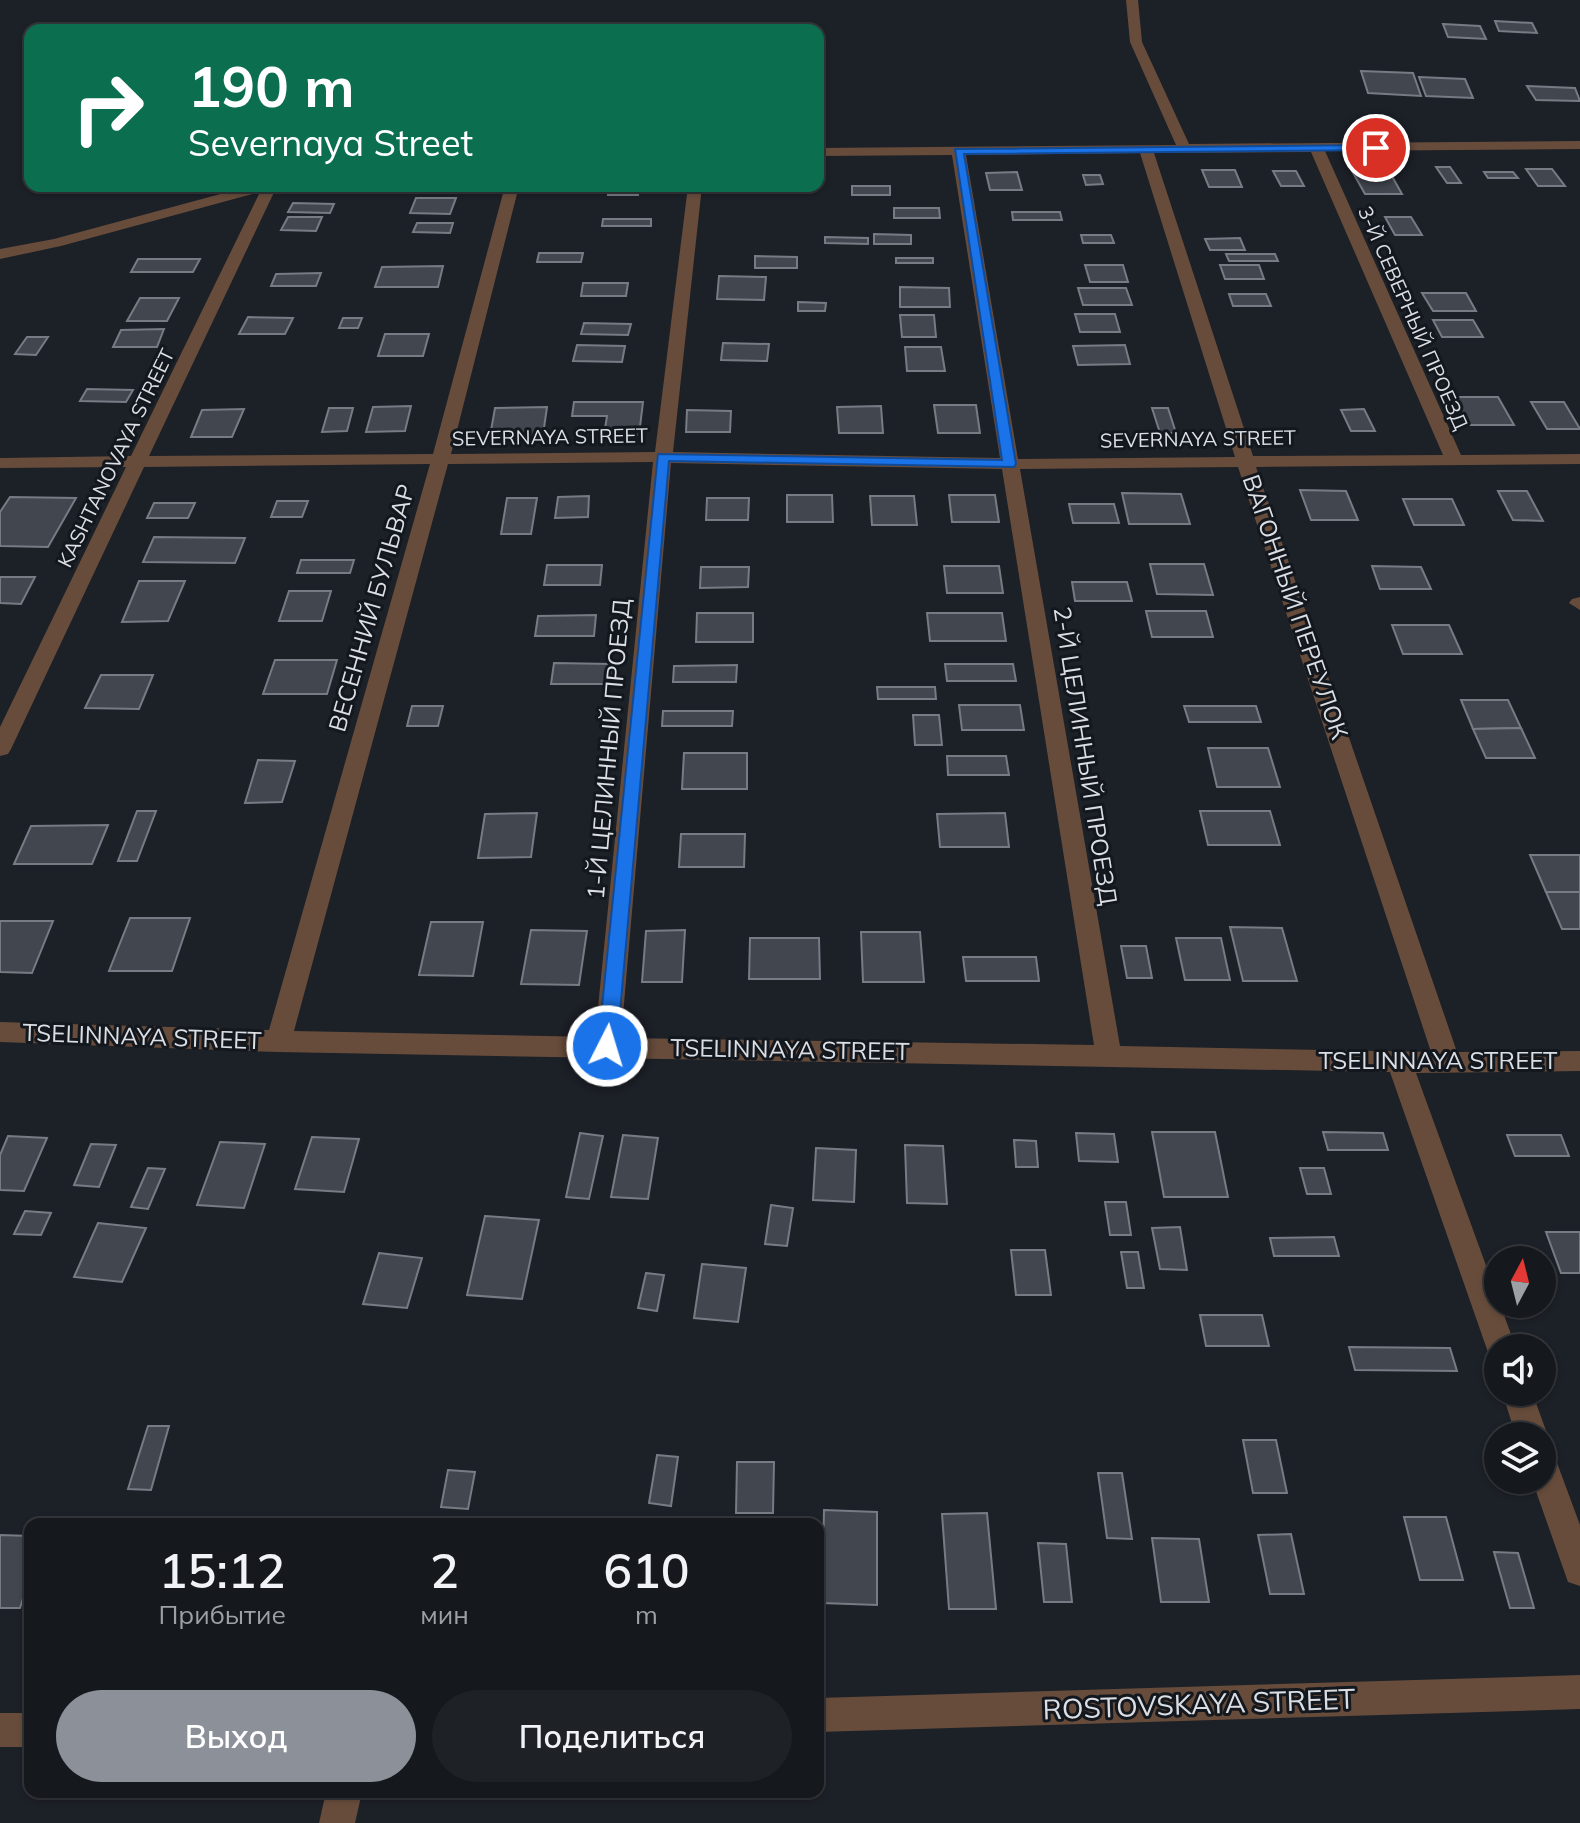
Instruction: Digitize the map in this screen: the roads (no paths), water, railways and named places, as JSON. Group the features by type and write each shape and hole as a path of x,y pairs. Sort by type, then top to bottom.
{"street":[{"path":"1132,0 1136,42 1185,150"},
{"path":"824,152 1580,145"},
{"name":"3-Й СЕВЕРНЫЙ ПРОЕЗД","path":"1317,149 1454,459"},
{"name":"2-Й ЦЕЛИННЫЙ ПРОЕЗД","path":"958,151 1109,1057"},
{"name":"ВАГОННЫЙ ПЕРЕУЛОК","path":"1146,151 1245,460 1448,1063"},
{"path":"0,254 56,243 246,192"},
{"name":"KASHTANOVAYA STREET","path":"0,749 140,462 265,192"},
{"name":"ВЕСЕННИЙ БУЛЬВАР","path":"278,1042 440,461 510,192"},
{"name":"1-Й ЦЕЛИННЫЙ ПРОЕЗД","path":"607,1046 663,457 694,192"},
{"name":"SEVERNAYA STREET","path":"0,463 663,457 1009,464 1580,459"},
{"name":"TSELINNAYA STREET","path":"0,1032 278,1042 1448,1063 1580,1061"},
{"path":"1399,1061 1496,1334"},
{"path":"1553,1494 1580,1570"},
{"name":"ROSTOVSKAYA STREET","path":"824,1715 1580,1692"},
{"path":"0,1730 24,1730"},
{"path":"337,1823 343,1798"}]}
